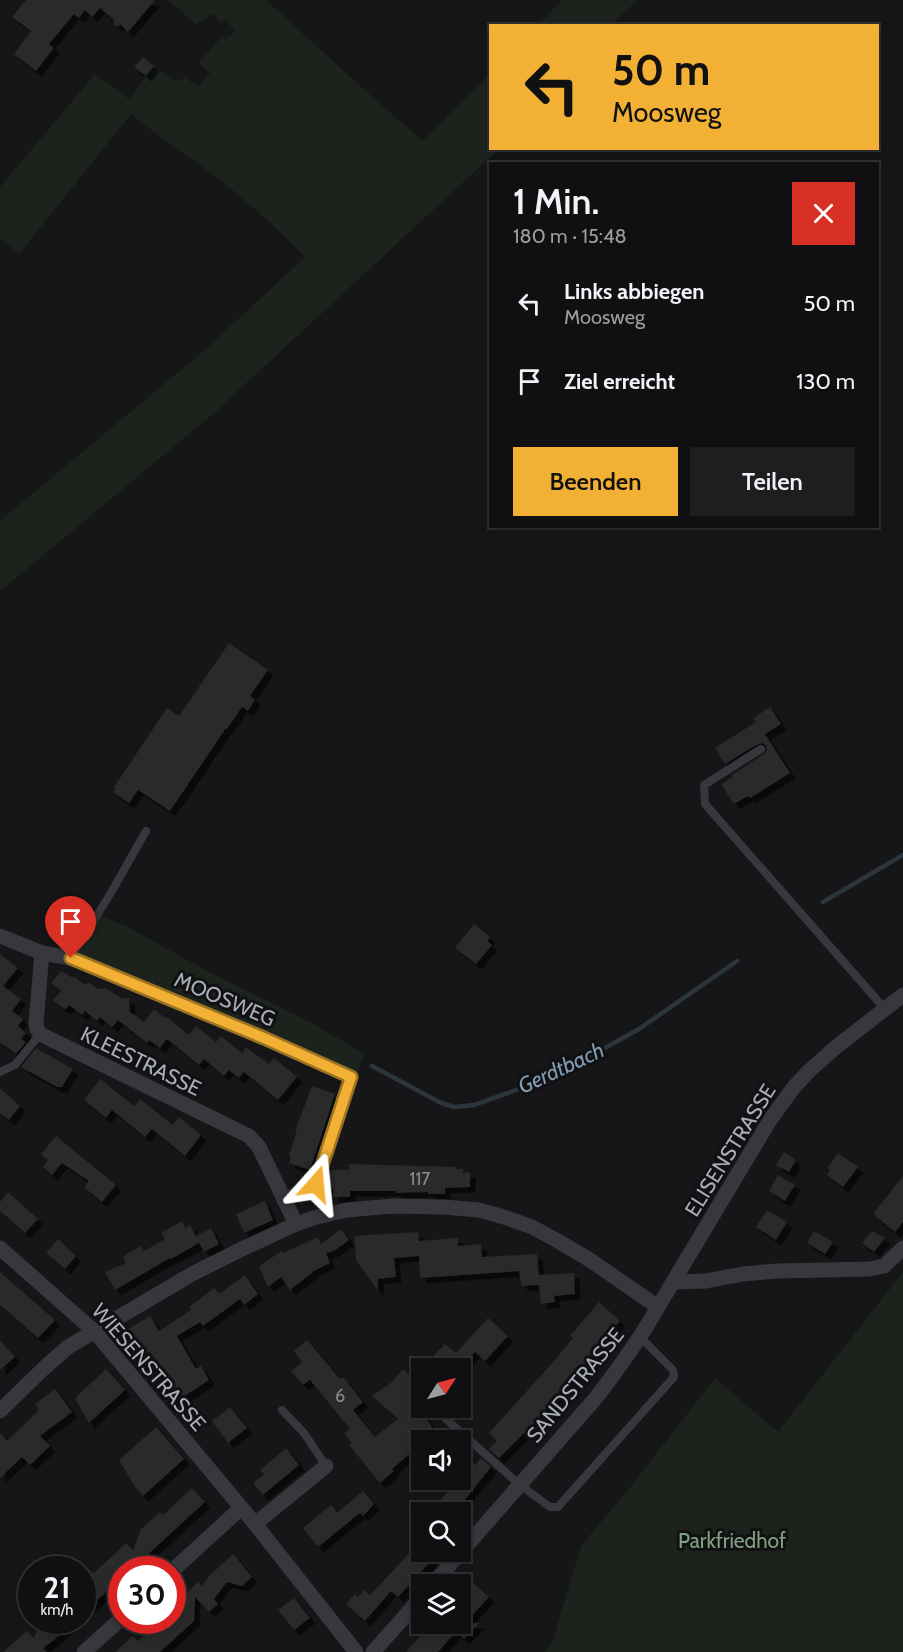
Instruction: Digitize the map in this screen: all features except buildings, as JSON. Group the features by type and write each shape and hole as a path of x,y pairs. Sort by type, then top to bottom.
{"street":[{"path":"0,936 42,953 36,1023 40,1035"},
{"name":"MOOSWEG","path":"42,953 71,958 264,1038 351,1077 316,1184 284,1200"},
{"name":"ELISENSTRASSE","path":"658,1307 770,1120 794,1087 836,1047 903,995"},
{"name":"KLEESTRASSE","path":"40,1035 249,1136 259,1147 296,1224"},
{"path":"0,1411 68,1347 192,1274 296,1224 346,1210 393,1206 444,1207 479,1210 504,1217 532,1227 558,1241 658,1307"},
{"name":"WIESENSTRASSE","path":"0,1248 95,1332 255,1524 356,1652"},
{"path":"673,1282 706,1281 777,1271 870,1269 884,1266 903,1248"},
{"name":"SANDSTRASSE","path":"442,1574 596,1398 641,1338 658,1307"},
{"path":"255,1524 326,1466"},
{"path":"186,1558 241,1508"},
{"path":"373,1652 411,1609"},
{"path":"84,1652 108,1631"}],"lane":[{"path":"761,749 704,785 705,804 885,1009"},
{"path":"71,958 146,831"},
{"path":"0,1072 15,1065 40,1035"},
{"path":"445,1418 520,1485 550,1507 558,1507 674,1377 673,1370 641,1338"},
{"path":"282,1410 304,1433 326,1466"}],"green space":[{"path":"168,0 266,0 423,141 489,74 489,150 498,150 214,413 0,591 0,521 205,350 305,257 232,189 131,114 19,254 0,238 0,187 95,74 129,99 154,66 174,81 186,78 198,87 210,73 199,63 222,36 226,40 235,31 225,19 220,23 214,13 196,24"},
{"path":"562,0 638,0 611,24 539,24"},
{"path":"101,916 126,926 211,973 314,1024 364,1054 357,1075 80,955 81,949"},
{"name":"Parkfriedhof","path":"903,1272 903,1652 544,1652 552,1643 581,1546 632,1485 715,1378 778,1432"}],"waterway":[{"name":"Gerdtbach","path":"823,902 903,855"},
{"name":"Gerdtbach","path":"372,1066 441,1103 454,1107 474,1105 566,1070 639,1029 737,961"}],"route":[{"path":"71,958 264,1038 351,1077 316,1184"}]}
